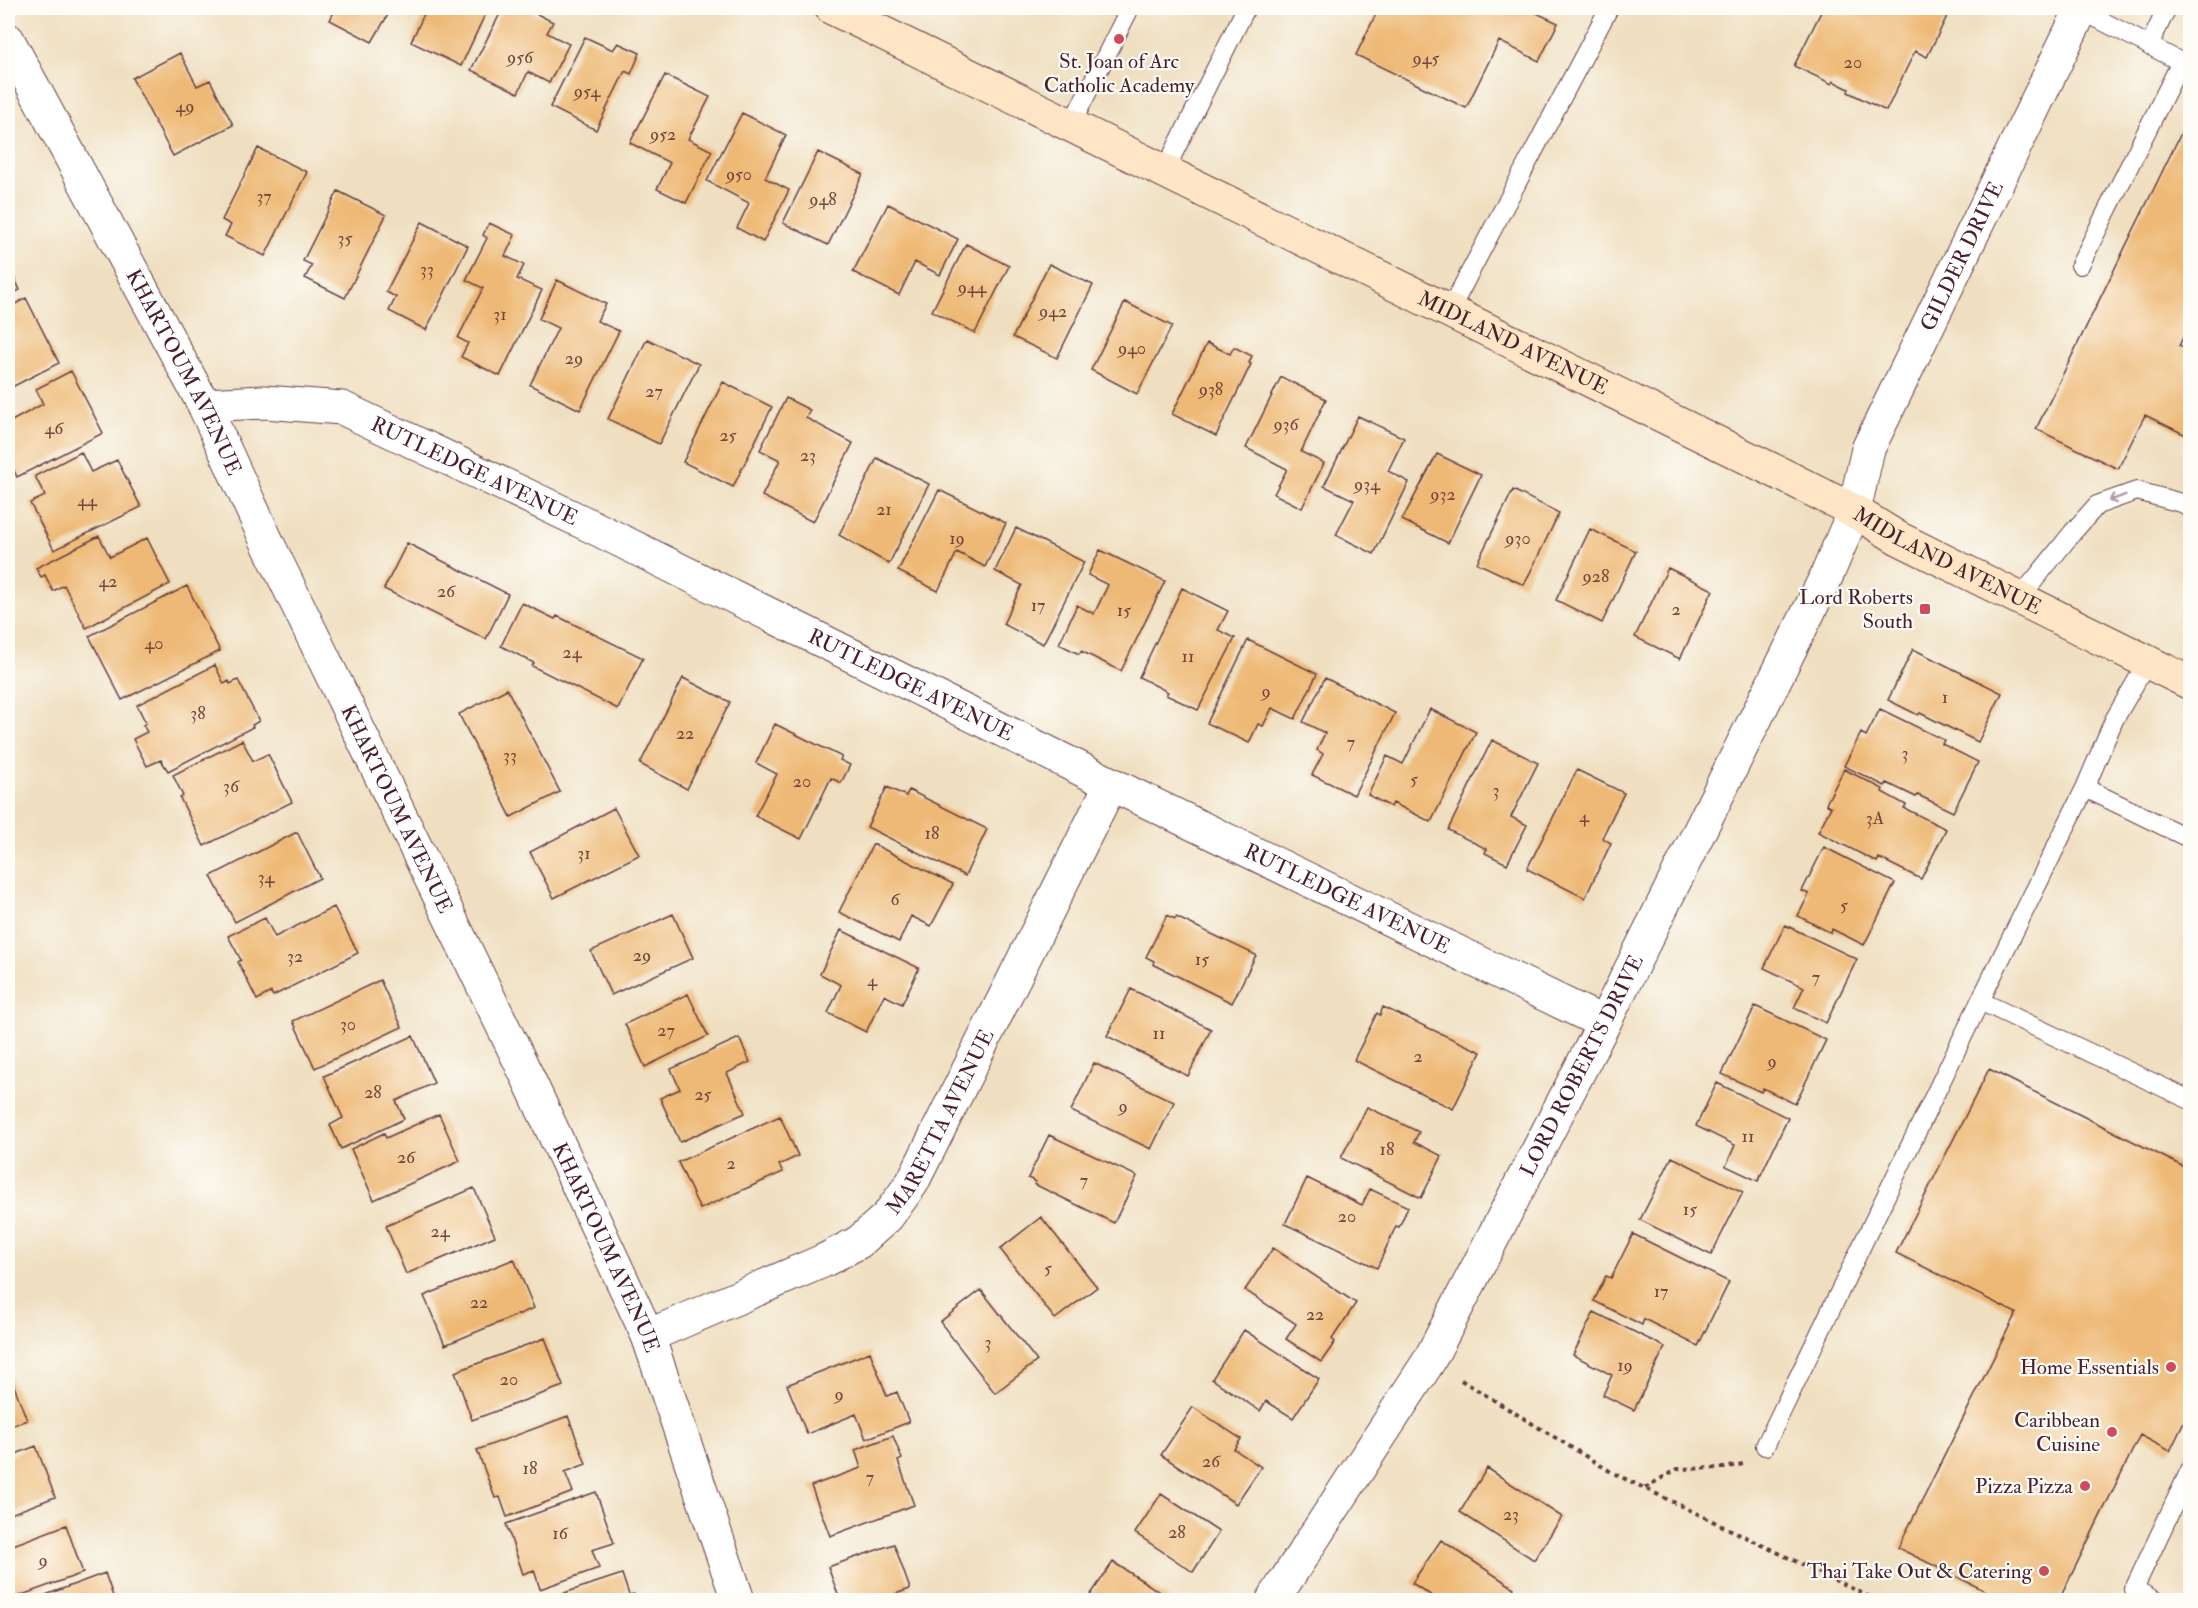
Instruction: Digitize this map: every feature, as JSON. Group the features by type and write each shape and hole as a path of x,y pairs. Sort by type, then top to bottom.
{"main road":[{"name":"MIDLAND AVENUE","path":"832,8 1450,310 1854,511 1898,538 2190,683"}],"street":[{"name":"GILDER DRIVE","path":"1854,511 1868,449 2081,9"},
{"name":"KHARTOUM AVENUE","path":"8,40 204,405 269,546 529,1080 648,1336 738,1600"},
{"name":"RUTLEDGE AVENUE","path":"204,405 265,402 342,408 591,526 1111,784 1604,1023"},
{"name":"LORD ROBERTS DRIVE","path":"1273,1600 1429,1361 1604,1023 1827,575 1854,511"},
{"name":"MARETTA AVENUE","path":"648,1336 823,1261 859,1242 887,1217 912,1183 1111,784"}],"lane":[{"path":"1164,170 1246,8"},
{"path":"1450,310 1609,8"},
{"path":"2149,46 2168,8"},
{"path":"1071,124 1125,9"},
{"path":"2080,265 2181,62 2081,9"},
{"path":"2019,599 2097,506 2137,490 2185,504 2190,510"},
{"path":"1765,1446 2085,788 2114,720 2148,661"},
{"path":"2085,788 2190,839"},
{"path":"1980,1001 2190,1100"},
{"path":"2154,1600 2134,1588 2190,1470"}],"path":[{"path":"1429,1361 1613,1473 1876,1600"},
{"path":"1645,1488 1677,1469 1724,1468 1744,1464"}],"building":[{"path":"336,8 392,8 372,42 330,20"},
{"path":"421,8 488,8 461,66 411,42 426,10"},
{"path":"503,8 525,8 553,22 547,33 569,44 549,83 528,72 518,93 471,70"},
{"path":"1379,8 1526,8 1558,23 1539,61 1499,41 1466,108 1356,55"},
{"path":"1823,8 1951,8 1927,57 1915,51 1886,111 1848,92 1849,89 1833,81 1832,84 1794,66"},
{"path":"585,37 613,50 618,43 640,53 631,74 625,71 596,130 550,107"},
{"path":"180,53 197,86 210,80 233,125 173,156 132,78"},
{"path":"665,75 710,97 688,139 712,151 686,203 657,189 670,163 630,143"},
{"path":"742,113 786,135 765,178 789,190 763,242 737,228 749,203 707,181"},
{"path":"2190,115 2190,322 2179,346 2190,351 2190,437 2145,415 2118,469 2036,429"},
{"path":"258,148 307,172 265,256 225,236 231,225 222,220"},
{"path":"818,152 863,174 828,245 783,223"},
{"path":"338,191 386,215 345,298 305,278 312,265 303,261"},
{"path":"888,204 958,239 940,275 915,262 899,295 853,272"},
{"path":"422,222 468,246 426,330 389,311 396,297 386,292"},
{"path":"489,223 515,235 505,256 524,265 517,279 542,290 500,376 461,357 468,343 458,338 483,288 466,280 487,238 483,235"},
{"path":"966,244 1009,266 975,333 932,311"},
{"path":"8,264 20,290 8,296"},
{"path":"1049,264 1093,285 1057,358 1013,337"},
{"path":"557,280 606,304 597,321 619,331 580,410 530,385 558,328 539,319"},
{"path":"26,298 59,363 8,389 8,308"},
{"path":"1125,302 1172,326 1137,394 1091,370"},
{"path":"647,339 699,364 659,444 608,419"},
{"path":"1207,343 1230,354 1234,347 1252,356 1249,363 1251,364 1216,436 1172,414"},
{"path":"71,371 103,433 17,477 8,458 8,423 43,404 36,389"},
{"path":"1281,377 1326,399 1301,452 1324,463 1302,508 1274,494 1287,469 1246,448"},
{"path":"723,382 772,407 733,487 683,462"},
{"path":"786,398 810,410 806,418 853,443 813,522 762,496 780,460 760,450"},
{"path":"1358,416 1404,438 1388,471 1409,482 1374,554 1336,535 1354,500 1324,486"},
{"path":"81,452 91,472 117,460 141,507 54,550 30,503 45,496 35,476"},
{"path":"1437,454 1481,475 1448,543 1402,520"},
{"path":"877,458 929,484 889,564 839,535"},
{"path":"939,490 1006,523 985,567 957,552 938,591 898,571"},
{"path":"1513,490 1559,513 1524,585 1477,563"},
{"path":"1016,528 1084,562 1043,644 1003,624 1022,585 995,571"},
{"path":"1590,529 1636,551 1602,623 1556,600"},
{"path":"99,536 110,557 147,538 170,584 86,628 64,585 53,591 45,575 41,577 36,568"},
{"path":"407,543 508,594 486,639 384,589"},
{"path":"1100,550 1165,581 1121,671 1081,651 1079,654 1059,644 1077,605 1094,614 1108,585 1088,575"},
{"path":"1668,568 1713,590 1680,659 1635,637"},
{"path":"187,586 220,651 122,700 89,636"},
{"path":"1182,588 1228,611 1218,630 1235,638 1198,710 1166,695 1168,692 1139,677"},
{"path":"522,603 555,619 557,616 643,658 618,709 532,666 534,663 501,646"},
{"path":"1248,640 1317,674 1295,719 1272,708 1263,726 1258,724 1249,743 1207,723"},
{"path":"1913,649 2002,693 1978,742 1888,700"},
{"path":"215,665 224,684 238,680 259,721 252,725 253,727 168,771 161,760 147,766 133,739 147,732 143,725 146,723 137,705"},
{"path":"683,678 730,702 687,789 640,764"},
{"path":"1325,678 1395,713 1354,795 1312,775 1323,754 1317,750 1325,733 1303,722"},
{"path":"507,689 560,792 511,817 459,714"},
{"path":"1430,709 1476,732 1431,822 1393,803 1391,807 1368,795 1387,756 1403,764"},
{"path":"1880,709 1944,740 1942,744 1978,762 1953,812 1887,783 1885,786 1844,766 1861,733 1866,736"},
{"path":"775,724 842,757 840,760 850,765 841,783 831,778 801,839 755,816 777,774 756,763"},
{"path":"242,740 253,761 268,754 292,802 204,846 180,798 183,796 173,775"},
{"path":"1492,740 1538,763 1511,817 1527,825 1507,864 1485,853 1487,849 1448,830"},
{"path":"1844,769 1883,789 1882,792 1906,805 1904,808 1946,829 1921,879 1879,858 1877,862 1818,832 1831,807 1826,804"},
{"path":"1577,770 1624,793 1602,838 1611,843 1585,898 1527,869"},
{"path":"887,787 906,796 909,790 987,829 965,876 867,827"},
{"path":"614,808 639,855 554,898 530,852"},
{"path":"297,832 320,878 235,922 211,876"},
{"path":"873,844 953,884 931,926 911,916 899,942 839,912"},
{"path":"1824,847 1895,883 1864,945 1832,929 1831,933 1798,916 1809,894 1802,891"},
{"path":"334,907 358,953 273,996 271,992 257,1000 238,962 241,960 228,936 265,918 275,937"},
{"path":"673,914 693,958 611,995 591,951"},
{"path":"1167,915 1175,919 1176,917 1256,955 1232,1003 1153,964 1154,961 1146,957"},
{"path":"1785,925 1857,959 1826,1023 1794,1008 1804,987 1764,968"},
{"path":"841,930 919,968 902,1004 884,995 866,1032 828,1013 841,985 820,974"},
{"path":"380,980 402,1027 315,1068 293,1021"},
{"path":"1131,989 1211,1029 1188,1076 1107,1036"},
{"path":"688,994 708,1036 645,1067 625,1024"},
{"path":"1755,1006 1826,1040 1795,1104 1763,1088 1761,1092 1722,1074"},
{"path":"1383,1007 1481,1052 1453,1109 1354,1060 1377,1013 1380,1015"},
{"path":"413,1036 434,1083 396,1101 404,1119 341,1149 330,1125 343,1118 324,1076"},
{"path":"739,1038 750,1062 727,1073 745,1113 680,1142 660,1098 680,1089 671,1069"},
{"path":"1094,1063 1174,1102 1151,1149 1071,1111"},
{"path":"1989,1069 2190,1170 2190,1410 2170,1451 2140,1435 2059,1600 2004,1600 1898,1548 2016,1313 1896,1253"},
{"path":"1717,1083 1788,1118 1758,1181 1726,1166 1735,1145 1696,1126"},
{"path":"1367,1107 1419,1132 1414,1142 1442,1156 1421,1198 1341,1158"},
{"path":"439,1114 460,1161 374,1200 351,1149 384,1133 386,1138"},
{"path":"780,1116 798,1156 779,1165 783,1172 700,1209 678,1162"},
{"path":"1049,1135 1137,1176 1114,1223 1034,1184 1036,1182 1028,1178"},
{"path":"1672,1157 1743,1192 1711,1255 1640,1220"},
{"path":"1307,1178 1362,1205 1370,1189 1408,1207 1399,1227 1396,1226 1377,1268 1285,1224"},
{"path":"474,1188 495,1236 406,1274 386,1226"},
{"path":"1041,1217 1097,1287 1055,1319 1000,1249"},
{"path":"1633,1234 1729,1282 1698,1346 1644,1319 1642,1325 1594,1301 1606,1276 1611,1278"},
{"path":"1273,1248 1356,1303 1332,1339 1335,1342 1321,1362 1286,1339 1296,1324 1245,1290"},
{"path":"514,1259 534,1308 445,1345 424,1296"},
{"path":"981,1290 1037,1361 995,1393 940,1322"},
{"path":"1594,1312 1665,1347 1634,1410 1603,1395 1612,1375 1573,1355"},
{"path":"1244,1330 1319,1379 1293,1418 1266,1401 1260,1411 1212,1379"},
{"path":"545,1338 563,1386 472,1420 455,1372"},
{"path":"870,1352 887,1396 897,1392 909,1422 866,1439 856,1414 807,1434 787,1385"},
{"path":"8,1370 27,1420 8,1427"},
{"path":"1193,1407 1241,1439 1234,1449 1261,1467 1236,1504 1161,1455"},
{"path":"568,1416 586,1464 565,1472 573,1492 507,1517 500,1497 495,1498 477,1450"},
{"path":"893,1436 902,1459 898,1461 914,1505 830,1536 811,1486 861,1468 855,1450"},
{"path":"36,1446 55,1497 8,1515 8,1457"},
{"path":"1487,1468 1562,1517 1534,1560 1460,1512"},
{"path":"596,1492 614,1543 592,1550 599,1568 540,1589 534,1570 523,1574 506,1524"},
{"path":"1161,1494 1219,1532 1193,1572 1135,1533"},
{"path":"66,1525 83,1573 8,1600 8,1547"},
{"path":"1441,1540 1514,1588 1506,1600 1438,1600 1412,1583"},
{"path":"894,1544 910,1589 877,1600 840,1600 828,1567"},
{"path":"1113,1562 1149,1585 1171,1600 1087,1600"},
{"path":"105,1573 114,1599 32,1600"},
{"path":"622,1574 629,1595 634,1594 636,1600 543,1600"}],"place":[{"name":"St. Joan of Arc Catholic Academy","path":"1119,39"},
{"name":"Lord Roberts South","path":"1925,609"},
{"name":"Home Essentials","path":"2171,1367"},
{"name":"Caribbean Cuisine","path":"2112,1432"},
{"name":"Pizza Pizza","path":"2085,1486"},
{"name":"Thai Take Out & Catering","path":"2044,1571"}]}
